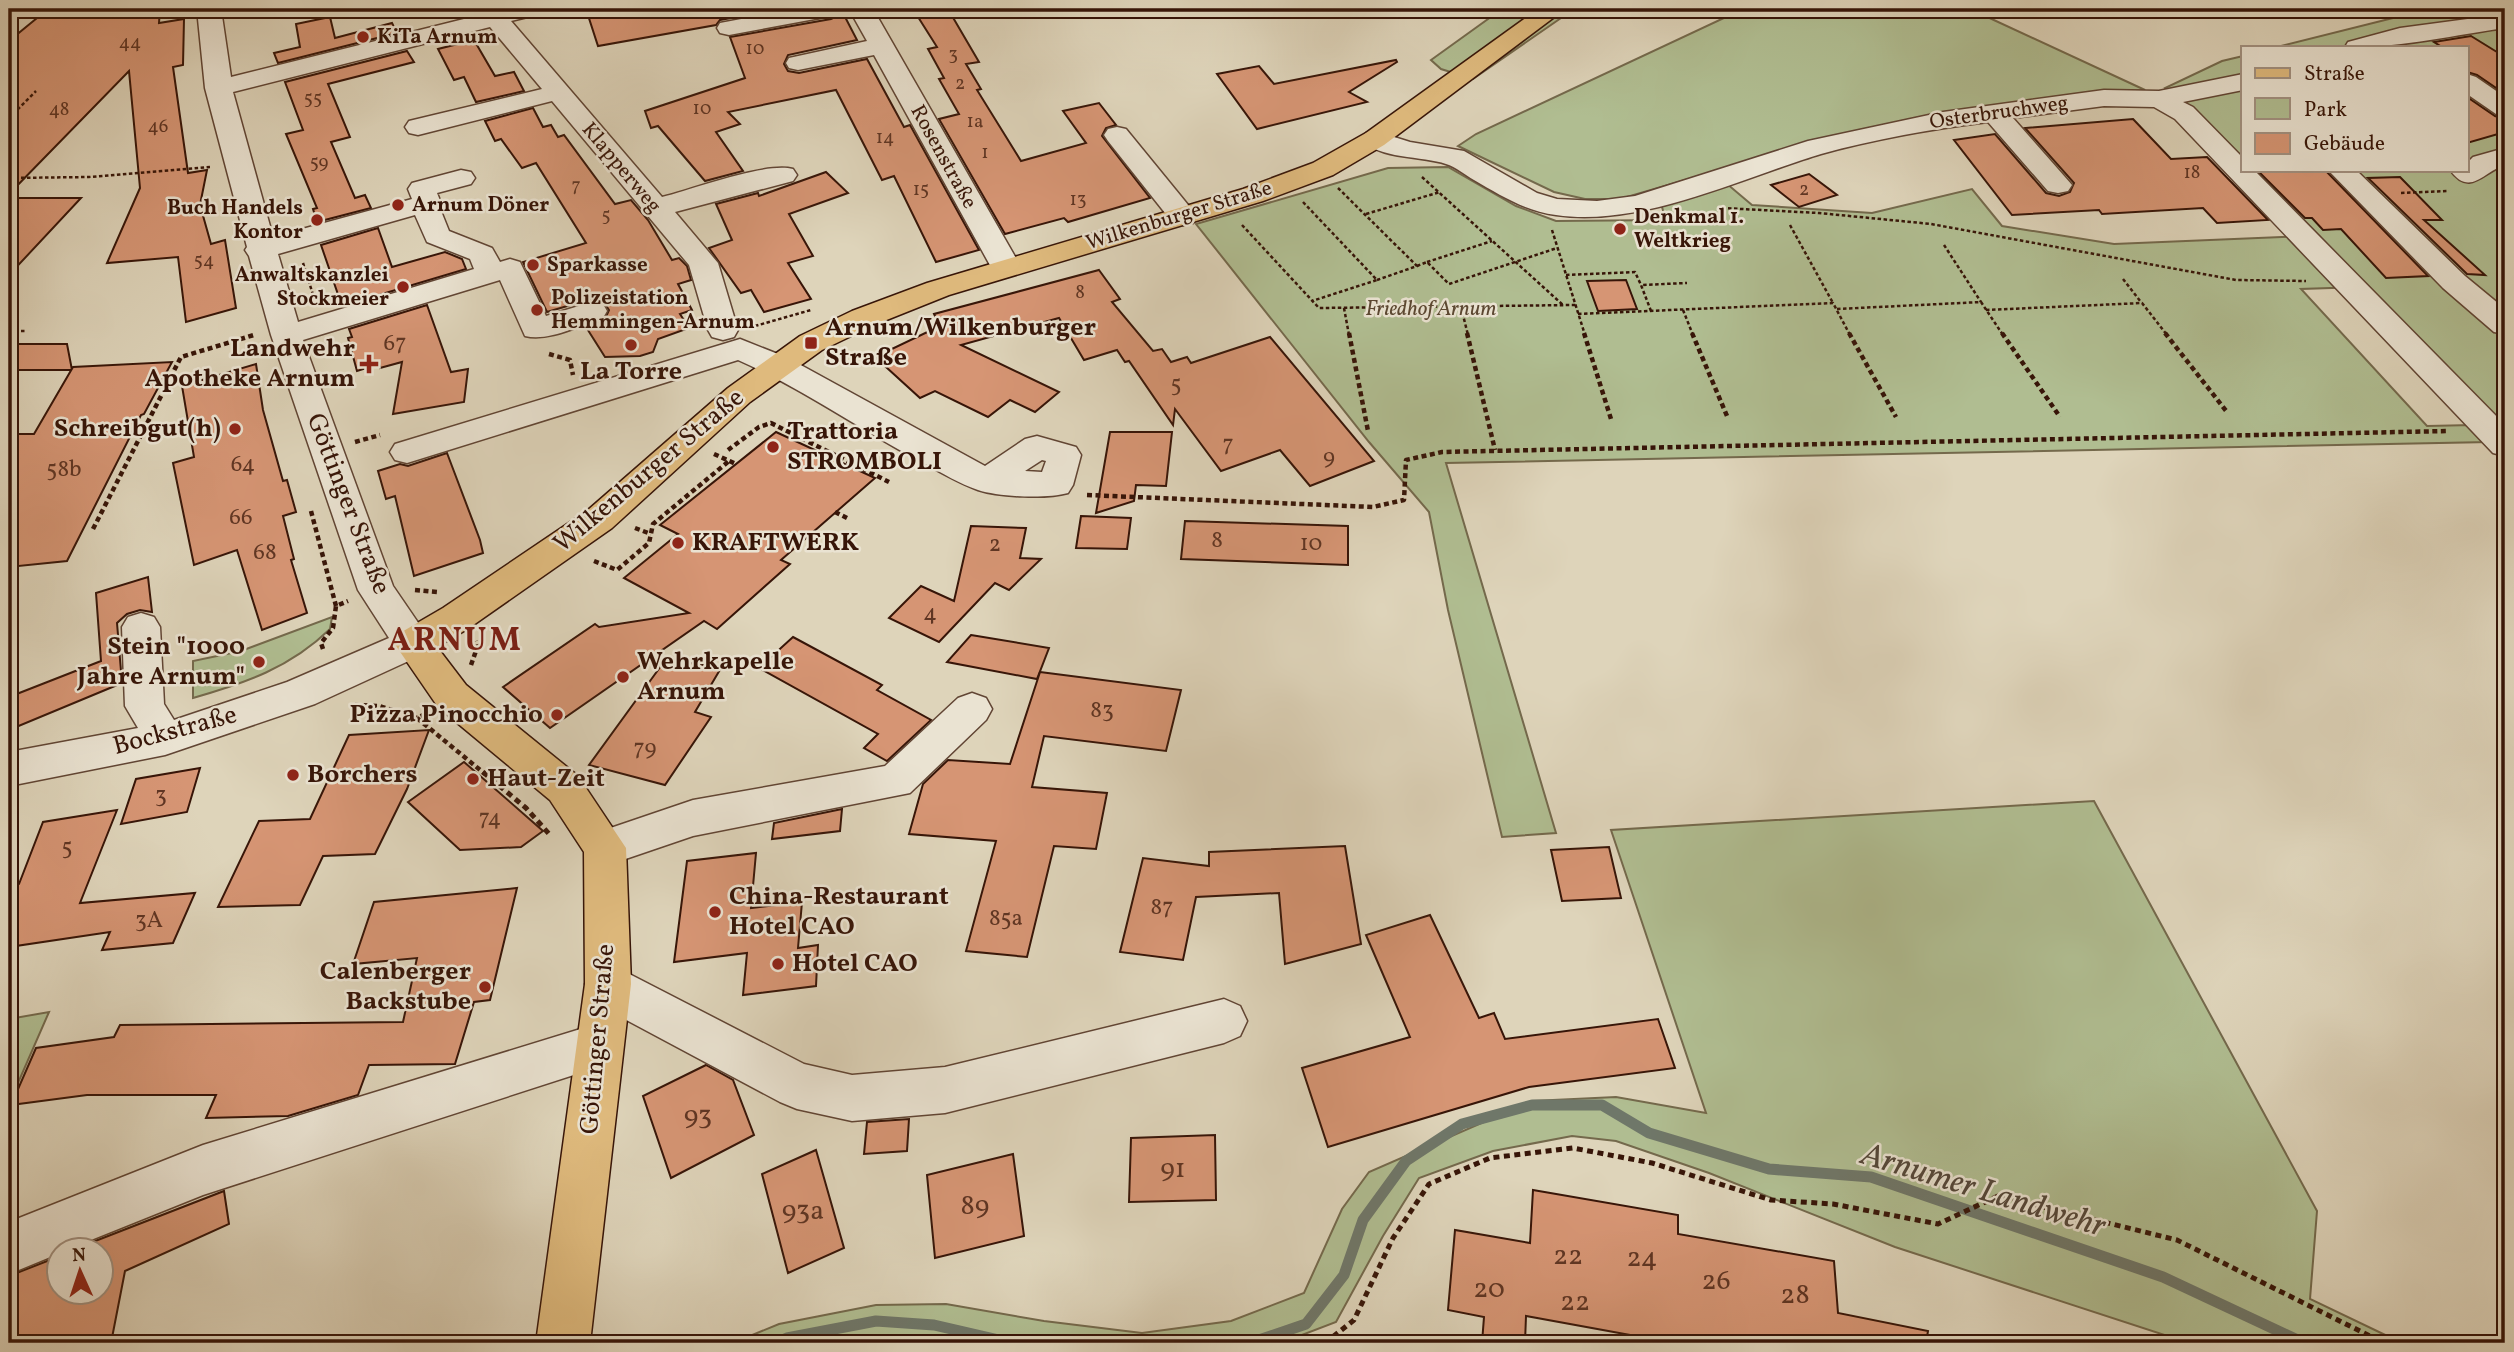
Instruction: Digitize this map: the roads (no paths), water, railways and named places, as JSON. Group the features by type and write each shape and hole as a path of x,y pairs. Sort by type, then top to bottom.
{"main road":[{"name":"Wilkenburger Straße","path":"413,643 456,618 600,519 739,395 811,343 863,318 938,289 1183,216 1291,182 1323,169 1375,139 1552,9"},
{"name":"Göttinger Straße","path":"413,643 452,696 564,788 605,848 608,984 563,1343"}],"street":[{"name":"Göttinger Straße","path":"209,9 218,88 260,250 274,333 376,590 413,643"},
{"path":"218,88 491,13 533,9"},
{"path":"729,28 831,9"},
{"name":"Rosenstraße","path":"861,9 1006,267"},
{"name":"Klapperweg","path":"491,13 549,93 579,119 703,263 723,330"},
{"path":"2366,46 2500,25"},
{"path":"798,63 881,46"},
{"path":"2158,99 2241,82"},
{"path":"2468,83 2505,109"},
{"path":"418,127 549,93"},
{"name":"Osterbruchweg","path":"1375,139 1405,149 1454,156 1527,199 1556,207 1597,209 1638,204 1817,147 1943,120 2104,98 2158,99 2185,113 2241,171"},
{"path":"1993,112 2058,185"},
{"path":"1117,135 1183,216"},
{"path":"2468,171 2505,156"},
{"name":"Osterbruchweg","path":"2242,172 2498,437"},
{"path":"2343,172 2454,282 2505,325"},
{"path":"656,208 759,179 783,175"},
{"path":"260,250 427,203 422,189 461,178"},
{"path":"426,208 437,236 482,254 491,273"},
{"path":"274,333 322,324 510,268 536,329 592,311"},
{"name":"Wilkenburger Straße","path":"407,452 740,349 777,365"},
{"path":"777,365 987,481 1037,447 1064,455 1077,488"},
{"path":"141,627 145,706 165,738"},
{"name":"Bockstraße","path":"9,769 165,738 301,693 413,643"},
{"path":"605,848 693,818 896,782 972,709"},
{"path":"608,984 633,1000 797,1086 852,1098 945,1090 1224,1021"},
{"path":"9,1248 203,1170 600,1045"}],"waterway":[{"name":"Arnumer Landwehr","path":"1250,1343 1306,1324 1344,1275 1363,1220 1406,1161 1462,1124 1532,1105 1602,1105 1649,1133 1769,1169 1871,1177 2163,1277 2304,1343"},
{"name":"Arnumer Landwehr","path":"775,1343 787,1338 876,1321 934,1325 1012,1343"}],"place":[{"name":"KiTa Arnum","path":"363,37"},
{"name":"Arnum Döner","path":"398,205"},
{"name":"Buch Handels Kontor","path":"317,220"},
{"name":"Denkmal 1. Weltkrieg","path":"1620,229"},
{"name":"Sparkasse","path":"533,265"},
{"name":"Anwaltskanzlei Stockmeier","path":"403,287"},
{"name":"Polizeistation Hemmingen-Arnum","path":"537,310"},
{"name":"Arnum/Wilkenburger Straße","path":"811,343"},
{"name":"La Torre","path":"631,345"},
{"name":"Landwehr Apotheke Arnum","path":"369,364"},
{"name":"Schreibgut(h)","path":"235,429"},
{"name":"Trattoria STROMBOLI","path":"773,447"},
{"name":"KRAFTWERK","path":"678,543"},
{"name":"Stein \"1000 Jahre Arnum\"","path":"259,662"},
{"name":"Wehrkapelle Arnum","path":"623,677"},
{"name":"Pizza Pinocchio","path":"557,715"},
{"name":"Borchers","path":"293,775"},
{"name":"Haut-Zeit","path":"473,779"},
{"name":"China-Restaurant Hotel CAO","path":"715,912"},
{"name":"Hotel CAO","path":"778,964"},
{"name":"Calenberger Backstube","path":"485,987"}],"district":[{"name":"ARNUM","path":"455,642"}],"park label":[{"name":"Friedhof Arnum","path":"1431,309"}]}
